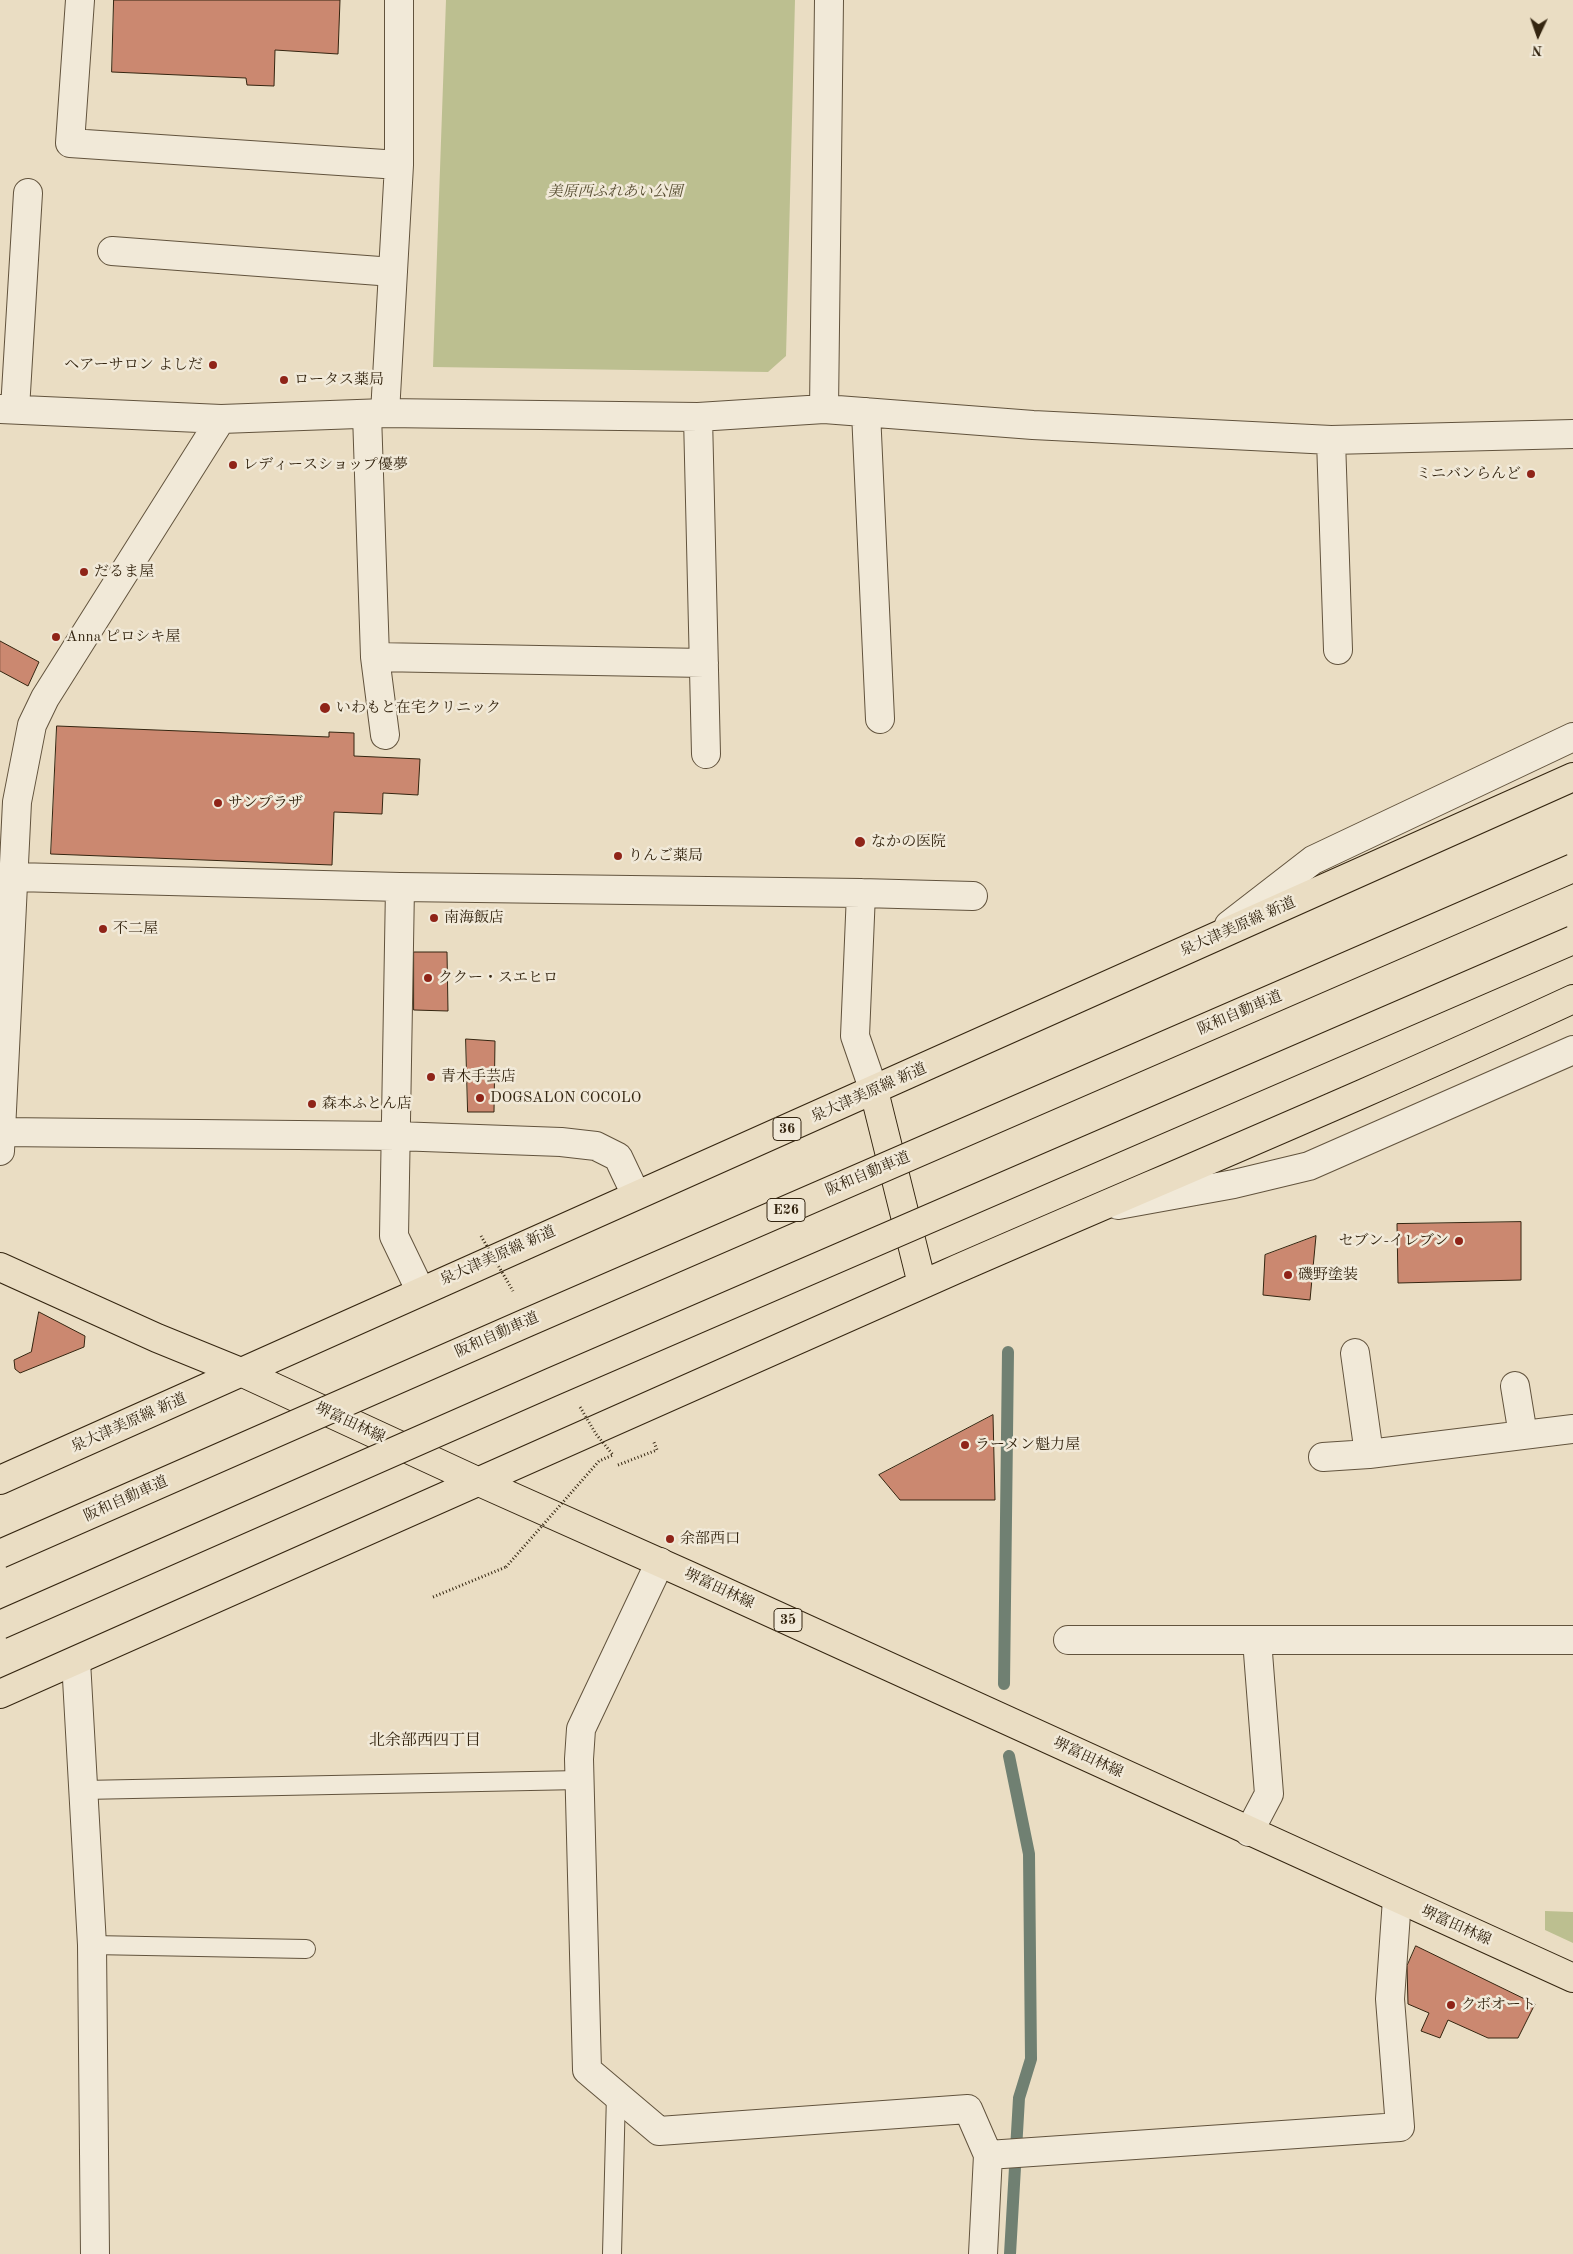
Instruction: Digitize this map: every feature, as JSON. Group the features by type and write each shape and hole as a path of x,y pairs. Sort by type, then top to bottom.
{"main road":[{"name":"泉大津美原線 新道","path":"0,1480 243,1373 420,1290 874,1091 1573,777"},
{"name":"阪和自動車道","path":"0,1554 517,1326 1573,868"},
{"path":"0,1625 561,1378 1573,940"},
{"path":"0,1694 396,1520 477,1481 922,1284 1432,1065 1573,999"},
{"path":"874,1091 922,1284"},
{"name":"堺富田林線","path":"0,1267 157,1338 243,1373 1573,1978"}],"street":[{"path":"80,0 70,143 399,164"},
{"path":"384,735 375,657 376,414 393,272 399,164 399,0"},
{"path":"824,409 829,0"},
{"path":"28,193 8,409 221,420 376,414 698,417 824,409 1033,426 1331,440 1573,434"},
{"path":"112,251 393,272"},
{"path":"866,412 880,719"},
{"path":"698,417 706,754"},
{"path":"221,420 50,689 32,725 17,802 15,878 1,1141 396,1136 561,1142 596,1146 618,1157 636,1195"},
{"path":"1331,440 1338,650"},
{"path":"375,657 704,663"},
{"path":"1210,940 1313,860 1573,738"},
{"path":"15,878 400,887 973,896"},
{"path":"400,887 394,1236 420,1290"},
{"path":"862,893 855,1036 874,1091"},
{"path":"1098,1208 1234,1184 1309,1166 1573,1050"},
{"path":"1355,1353 1369,1454"},
{"path":"1515,1386 1523,1435"},
{"path":"1322,1457 1369,1454 1573,1429"},
{"path":"660,1562 581,1729 580,1780 587,2070 659,2131 968,2109 988,2155 983,2254"},
{"path":"1068,1640 1573,1640"},
{"path":"1249,1832 1269,1794 1257,1640"},
{"path":"76,1661 92,1945 95,2254"},
{"path":"988,2155 1400,2127 1390,1999 1397,1899"}],"lane":[{"path":"82,1790 580,1780"},
{"path":"92,1945 306,1949"},
{"path":"612,2254 616,2094"}],"path":[{"path":"433,1597 506,1567"}],"green space":[{"name":"美原西ふれあい公園","path":"446,0 795,0 786,356 768,372 433,367"},
{"path":"1545,1911 1573,1912 1573,1943 1545,1930"}],"building":[{"path":"114,0 340,0 338,54 275,50 274,86 247,85 246,78 112,72"},
{"path":"0,641 39,662 28,686 0,671"},
{"name":"サンプラザ","path":"57,726 329,737 329,732 354,733 354,756 420,759 418,795 383,793 382,814 334,812 332,865 51,854"},
{"path":"414,952 447,952 448,1011 414,1010"},
{"path":"466,1039 495,1041 494,1112 468,1112"},
{"path":"1521,1222 1521,1280 1398,1283 1397,1224"},
{"name":"磯野塗装","path":"1316,1236 1310,1300 1263,1295 1265,1255"},
{"path":"39,1312 85,1336 84,1347 20,1373 15,1369 14,1360 31,1352"},
{"name":"ラーメン魁力屋","path":"993,1415 995,1500 900,1500 879,1475"},
{"path":"1416,1946 1535,2004 1518,2038 1488,2038 1448,2020 1440,2038 1421,2031 1429,2013 1408,2004 1407,1966"}],"waterway":[{"path":"1004,1684 1008,1352"},
{"path":"1009,1756 1029,1854 1031,2059 1019,2098 1010,2254"}],"place":[{"name":"ヘアーサロン よしだ","path":"213,365"},
{"name":"ロータス薬局","path":"284,380"},
{"name":"レディースショップ優夢","path":"233,465"},
{"name":"ミニバンらんど","path":"1531,474"},
{"name":"だるま屋","path":"84,572"},
{"name":"Anna ピロシキ屋","path":"56,637"},
{"name":"いわもと在宅クリニック","path":"325,708"},
{"name":"サンプラザ","path":"218,803"},
{"name":"なかの医院","path":"860,842"},
{"name":"りんご薬局","path":"618,856"},
{"name":"南海飯店","path":"434,918"},
{"name":"不二屋","path":"103,929"},
{"name":"ククー・スエヒロ","path":"428,978"},
{"name":"青木手芸店","path":"431,1077"},
{"name":"DOGSALON COCOLO","path":"480,1098"},
{"name":"森本ふとん店","path":"312,1104"},
{"name":"セブン-イレブン","path":"1459,1241"},
{"name":"磯野塗装","path":"1288,1275"},
{"name":"ラーメン魁力屋","path":"965,1445"},
{"name":"余部西口","path":"670,1539"},
{"name":"クボオート","path":"1451,2005"}],"district":[{"name":"北余部西四丁目","path":"425,1741"}]}
